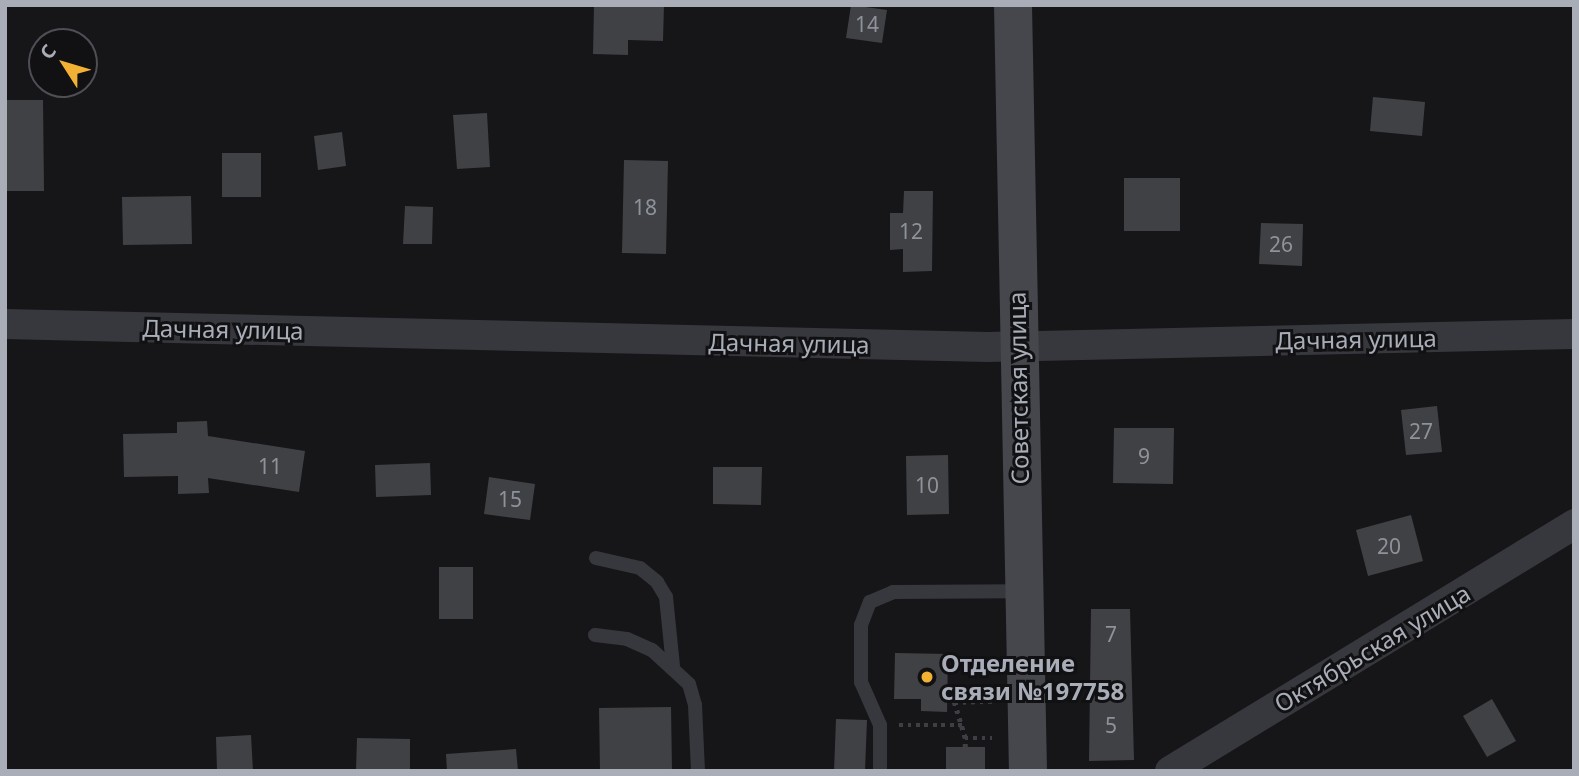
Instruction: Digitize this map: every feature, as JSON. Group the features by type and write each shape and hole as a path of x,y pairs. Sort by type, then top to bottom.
{"main road":[{"name":"Советская улица","path":"1013,5 1016,347 1028,771"}],"street":[{"name":"Дачная улица","path":"5,324 1016,347 1574,334"},
{"name":"Октябрьская улица","path":"1170,771 1574,524"}],"lane":[{"path":"596,558 640,568 657,582 666,597 673,666"},
{"path":"880,771 880,725 861,682 860,625 870,602 893,592 1023,591"},
{"path":"595,635 627,639 673,666 689,684 695,705 698,771"}],"path":[{"path":"947,702 992,701"},
{"path":"954,702 965,738 965,747"},
{"path":"880,725 961,725"},
{"path":"965,738 992,738"}],"building":[{"path":"594,5 664,5 663,41 628,40 628,55 593,54"},
{"path":"851,5 887,10 882,43 846,38"},
{"path":"1373,97 1425,102 1422,136 1370,131"},
{"path":"5,100 43,100 44,191 5,191"},
{"path":"487,113 490,167 457,169 453,115"},
{"path":"342,132 346,166 318,170 314,136"},
{"path":"222,153 261,153 261,197 222,197"},
{"path":"624,160 668,161 666,254 622,253"},
{"path":"1124,178 1180,178 1180,231 1124,231"},
{"path":"904,191 933,191 932,271 903,272 903,249 890,250 890,213 903,213"},
{"path":"191,196 192,244 123,245 122,197"},
{"path":"405,206 433,207 432,244 403,244"},
{"path":"1261,223 1303,224 1302,266 1259,264"},
{"path":"1437,406 1442,452 1406,455 1401,410"},
{"path":"207,421 208,436 305,451 299,492 208,478 209,493 178,494 178,476 124,477 123,434 177,433 177,422"},
{"path":"1114,428 1174,428 1173,484 1113,483"},
{"path":"948,455 949,514 907,515 906,456"},
{"path":"430,463 431,495 376,497 375,465"},
{"path":"713,467 762,467 761,505 713,504"},
{"path":"489,477 535,484 530,520 484,514"},
{"path":"1411,515 1423,561 1368,576 1356,530"},
{"path":"439,567 473,567 473,619 439,619"},
{"path":"1091,609 1130,609 1134,760 1089,761"},
{"path":"895,653 948,654 947,712 921,711 921,699 894,699"},
{"path":"1492,699 1516,741 1487,757 1463,716"},
{"path":"671,707 672,771 600,771 599,708"},
{"path":"836,719 867,720 865,771 834,771"},
{"path":"251,735 253,771 217,771 216,737"},
{"path":"357,738 410,739 410,771 356,771"},
{"path":"946,747 985,747 985,771 946,771"},
{"path":"516,749 518,771 447,771 446,754"}],"place":[{"name":"Отделение связи №197758","path":"927,677"}]}
